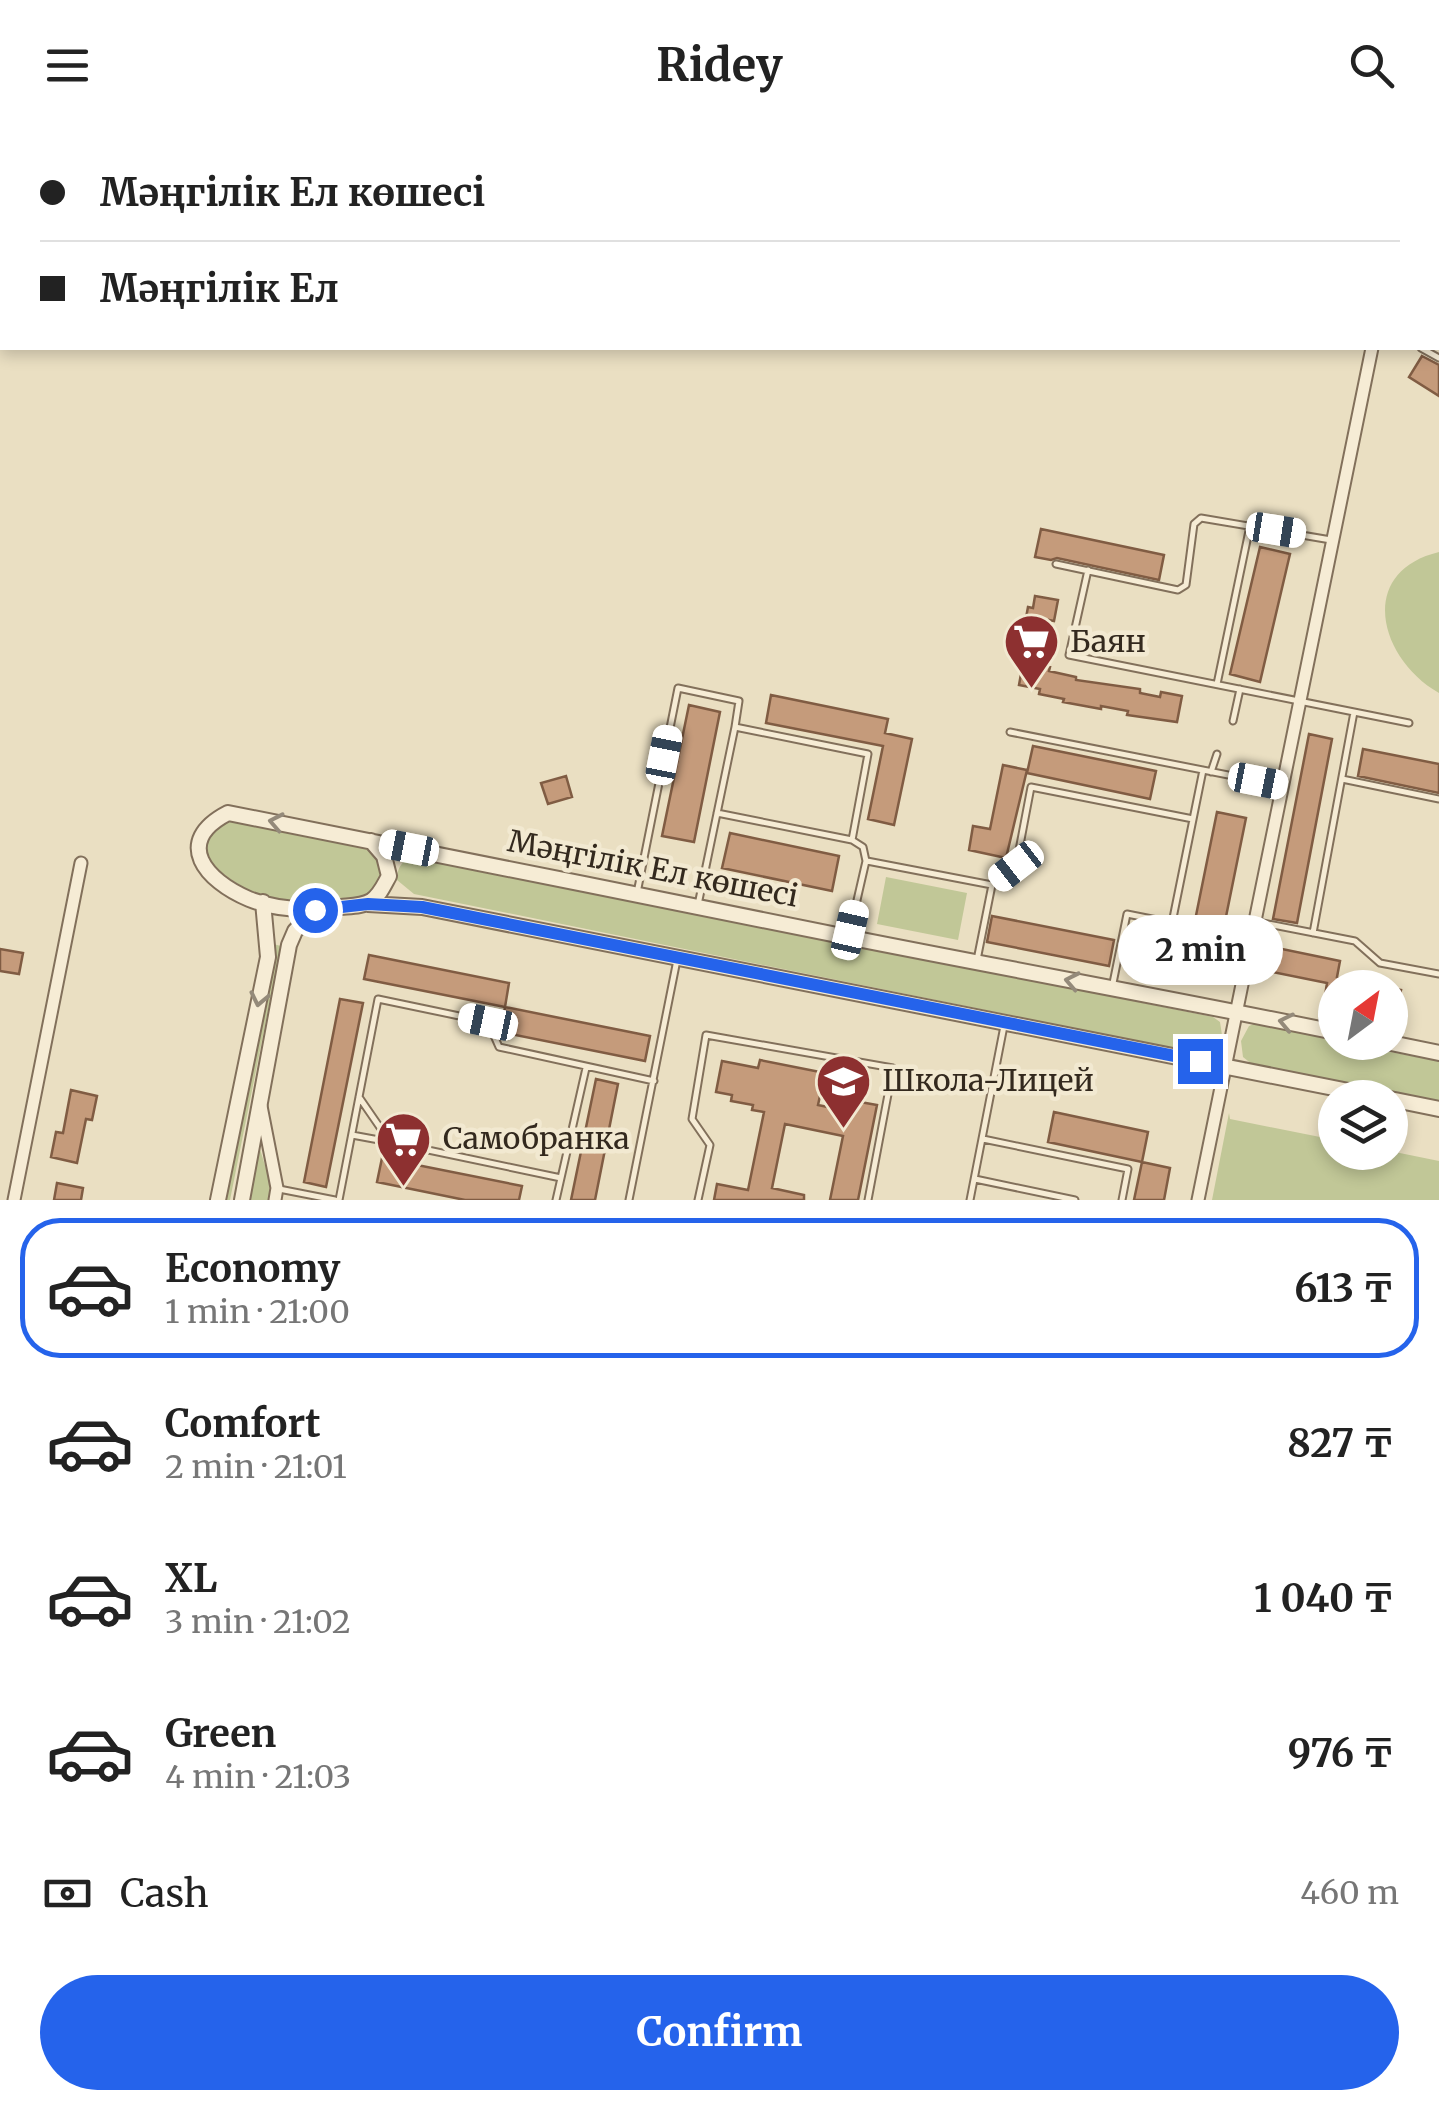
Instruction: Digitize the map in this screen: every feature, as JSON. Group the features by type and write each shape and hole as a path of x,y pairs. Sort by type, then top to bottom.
{"street":[{"path":"1198,1200 1372,350"},
{"name":"Мәңгілік Ел көшесі","path":"1225,1066 422,907 368,904 315,910 262,902 218,882 206,871 198,848 203,832 213,821 228,814 1318,1029"},
{"path":"368,904 379,894 388,876 384,856 372,841"},
{"path":"14,1200 81,862"},
{"path":"218,1200 268,957 262,902"},
{"path":"242,1200 288,945 294,931 315,910"},
{"path":"1408,1047 1439,1053"},
{"path":"1225,1066 1318,1084"},
{"path":"1408,1102 1439,1109"},
{"path":"261,1105 276,1194"}],"lane":[{"path":"1056,564 1182,588 1196,520 1200,518 1334,540"},
{"path":"1217,684 1250,526"},
{"path":"1088,570 1070,655 1409,723"},
{"path":"638,888 678,688 739,702 699,900"},
{"path":"1233,721 1240,689"},
{"path":"1313,933 1354,712"},
{"path":"735,727 868,754 852,840"},
{"path":"1010,732 1282,786"},
{"path":"1112,989 1127,914 1172,923 1193,819 1216,754"},
{"path":"1342,779 1439,799"},
{"path":"977,963 992,885 1016,866 1031,787 1193,819"},
{"path":"717,813 852,840 863,847 866,861 849,938"},
{"path":"866,861 992,885"},
{"path":"1254,922 1355,941 1380,963 1439,972"},
{"path":"630,1200 678,957"},
{"path":"276,1194 337,1200 378,999 488,1022 499,1047 654,1081"},
{"path":"970,1200 1005,1022"},
{"path":"698,1200 710,1146 692,1119 706,1034 893,1068 868,1200"},
{"path":"556,1200 586,1068"},
{"path":"359,1097 390,1142"},
{"path":"352,1135 561,1178"},
{"path":"983,1139 1128,1170 1122,1200"},
{"path":"975,1179 1075,1200"}],"green space":[{"path":"1439,552 1439,693 1418,678 1402,659 1385,617 1387,596 1396,578 1413,562"},
{"path":"231,820 368,847 380,866 378,888 362,899 314,903 280,902 259,895 237,884 203,853 211,831 219,823"},
{"path":"414,856 1213,1017 1220,1022 1222,1035 1215,1050 1196,1053 414,894 397,880 401,865"},
{"path":"886,877 967,893 958,940 877,924"},
{"path":"273,944 281,946 230,1200 222,1200"},
{"path":"1256,1023 1318,1036 1318,1060 1408,1060 1408,1055 1439,1061 1439,1103 1408,1097 1408,1080 1326,1080 1253,1065 1243,1057 1241,1041 1249,1026"},
{"path":"1229,1113 1230,1119 1318,1137 1318,1170 1408,1170 1408,1155 1439,1161 1439,1200 1212,1200"},
{"path":"259,1146 272,1188 269,1200 248,1200"}],"building":[{"path":"1422,356 1439,365 1439,396 1409,377"},
{"path":"1041,529 1164,555 1159,580 1057,558 1035,557"},
{"path":"1260,547 1290,554 1260,682 1230,674"},
{"path":"1035,596 1058,600 1054,621 1049,620 1044,649 1049,650 1049,671 1076,680 1140,689 1140,693 1160,697 1161,692 1182,696 1177,722 1063,702 1064,699 1039,694 1040,689 1019,685 1026,646 1021,645 1028,607 1033,608"},
{"path":"771,695 888,719 885,733 912,739 894,825 868,819 883,746 766,723"},
{"path":"689,705 720,712 694,842 662,836"},
{"path":"1309,734 1332,739 1297,923 1273,919"},
{"path":"1033,746 1156,771 1150,799 1027,773"},
{"path":"1363,749 1439,764 1439,793 1358,776"},
{"path":"1003,765 1027,770 1006,858 969,850 973,826 990,829"},
{"path":"566,776 572,797 548,804 541,783"},
{"path":"1217,812 1246,818 1218,956 1189,950"},
{"path":"730,833 839,856 832,891 722,868"},
{"path":"992,916 1114,940 1109,966 987,942"},
{"path":"1143,941 1189,950 1184,975 1138,966"},
{"path":"1268,946 1340,961 1338,970 1318,970 1318,981 1263,970"},
{"path":"0,949 23,953 19,974 0,971"},
{"path":"369,955 509,983 505,1007 364,979"},
{"path":"340,999 363,1003 326,1187 304,1182"},
{"path":"505,1007 650,1036 645,1061 500,1032"},
{"name":"Школа-Лицей","path":"760,1060 825,1073 818,1105 847,1111 849,1100 877,1105 858,1200 830,1200 843,1136 785,1124 772,1188 804,1195 804,1200 714,1200 717,1184 748,1190 764,1112 752,1110 753,1105 731,1101 732,1095 716,1092 722,1061 758,1068"},
{"path":"596,1079 618,1084 595,1200 571,1200"},
{"path":"71,1090 97,1096 92,1120 86,1119 77,1163 51,1157 56,1132 63,1133"},
{"path":"1054,1112 1148,1132 1142,1162 1048,1142"},
{"path":"382,1158 522,1186 519,1200 465,1200 377,1182"},
{"path":"1142,1162 1170,1168 1164,1200 1134,1200"},
{"path":"57,1183 83,1188 81,1200 54,1200"}],"place":[{"name":"Баян","path":"1031,691"},
{"name":"Школа-Лицей","path":"843,1130"},
{"name":"Самобранка","path":"404,1188"}],"route":[{"path":"315,910 368,904 422,907 1200,1061"}]}
